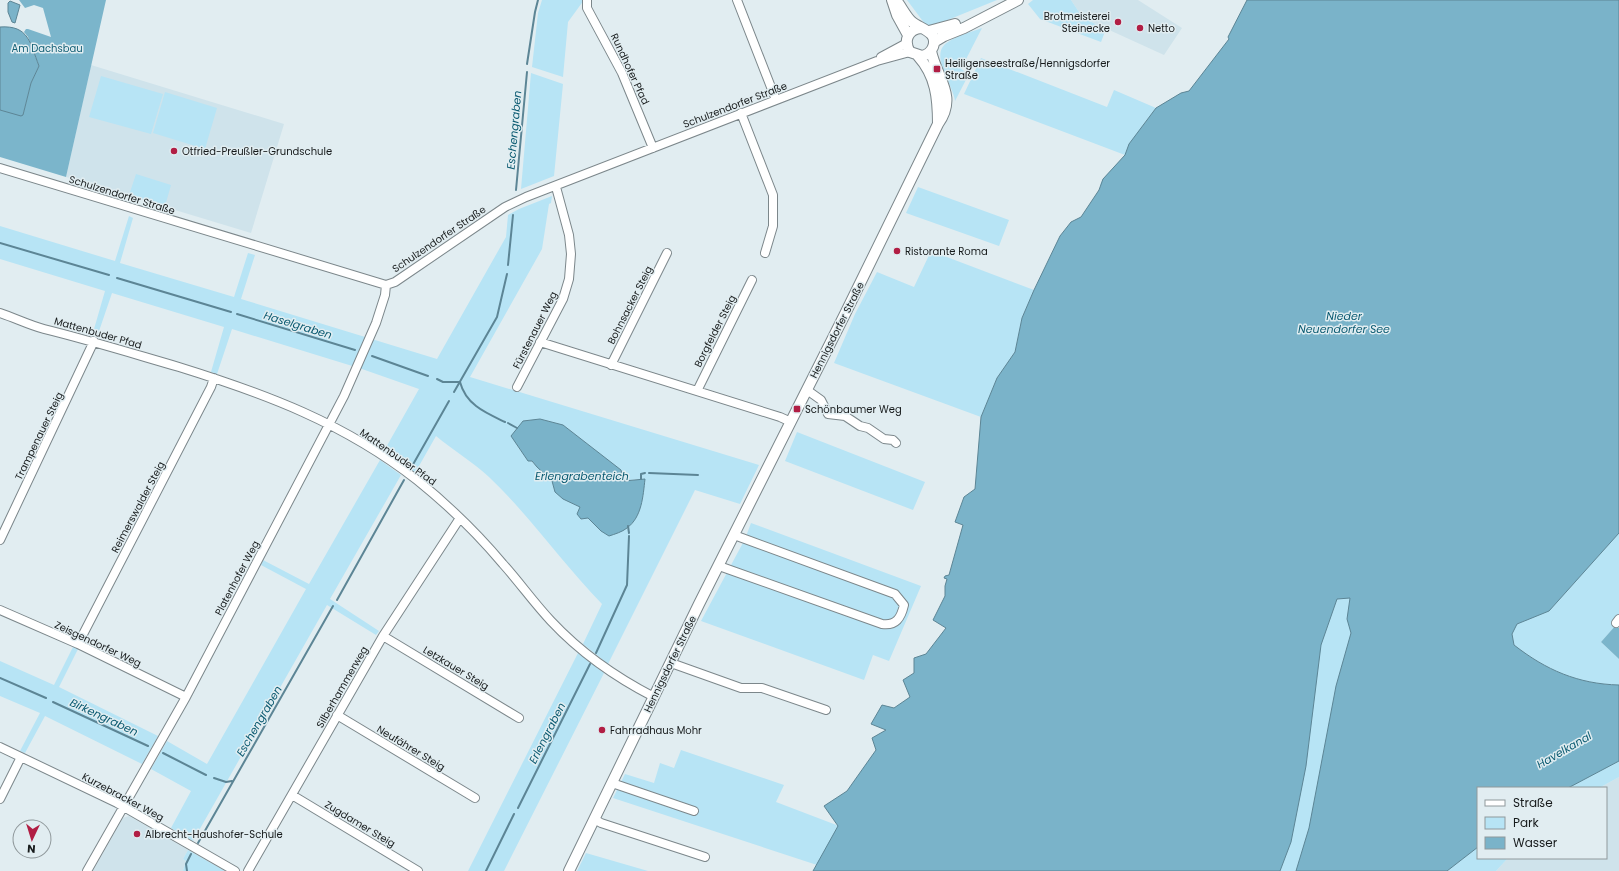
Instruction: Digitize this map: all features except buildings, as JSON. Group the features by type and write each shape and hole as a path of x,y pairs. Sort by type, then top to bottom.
{"main road":[{"name":"Hennigsdorfer Straße","path":"892,0 911,46 927,65 936,87 938,124"},
{"path":"896,0 910,20 933,36 933,47"},
{"path":"966,24 944,36 924,55 911,46 913,30 944,28 966,24 979,20 1018,0"},
{"name":"Hennigsdorfer Straße","path":"569,871 938,124 944,116 948,101 933,47"}],"street":[{"name":"Rundhofer Pfad","path":"587,0 587,8 620,68 653,148"},
{"path":"737,0 776,100"},
{"name":"Schulzendorfer Straße","path":"0,168 386,285 395,282 505,207 526,197 911,46"},
{"path":"741,113 773,195 773,226 765,253"},
{"name":"Fürstenauer Weg","path":"517,387 563,299 570,273 569,235 556,186"},
{"name":"Bohnsacker Steig","path":"612,365 666,253"},
{"name":"Borgfelder Steig","path":"697,391 752,280"},
{"name":"Platenhofer Weg","path":"87,871 186,698 329,423 365,348 385,295 386,285"},
{"name":"Mattenbuder Pfad","path":"0,313 37,327 94,342 268,396 329,423 388,459 421,484 460,518 503,564 551,622 567,637 609,672 654,697"},
{"name":"Trampenauer Steig","path":"0,540 94,342"},
{"path":"540,342 780,417 791,422"},
{"name":"Reimerswalder Steig","path":"78,644 211,387 214,378"},
{"path":"807,390 821,400 828,414 845,416 860,426 868,428 884,438 893,440 896,443"},
{"name":"Silberhammerweg","path":"248,871 383,636 460,518"},
{"path":"719,566 882,624 889,625 896,622 902,615 904,605 895,594 734,535"},
{"name":"Zeisgendorfer Weg","path":"0,610 78,644 186,698"},
{"name":"Letzkauer Steig","path":"383,636 519,718"},
{"path":"671,662 740,688 762,688 826,710"},
{"name":"Neufährer Steig","path":"337,715 475,798"},
{"name":"Kurzebracker Weg","path":"0,747 124,808 234,871"},
{"path":"0,799 21,757"},
{"path":"612,783 694,811"},
{"name":"Zugdamer Steig","path":"292,795 418,871"},
{"path":"594,819 601,823 705,857"}],"shaded area":[{"path":"1071,0 1138,0 1182,28 1164,55 1083,18"},
{"name":"Otfried-Preußler-Grundschule","path":"91,65 284,124 251,233 66,177"},
{"path":"1619,777 1619,871 1496,871 1507,859 1607,859 1607,787 1601,787"},
{"name":"Albrecht-Haushofer-Schule","path":"129,816 188,850 183,859 186,861 183,871 93,871 123,818"}],"green space":[{"name":"Am Dachsbau","path":"19,0 106,0 66,177 0,157 0,110 23,115 31,83 39,66 28,37 24,32 28,29 51,37 43,8 34,5 25,8"},
{"path":"542,0 584,0 568,22 563,77 532,67 538,13"},
{"path":"907,0 997,0 928,28"},
{"path":"1033,0 1071,0 1083,18 1106,29 1101,42 1040,19 1028,4"},
{"path":"982,28 961,69 969,74 955,101 943,70 940,54 942,47 956,37"},
{"path":"981,58 1107,107 1114,90 1156,108 1143,125 1115,187 1100,185 1102,180 1125,155 964,94"},
{"path":"531,73 563,84 554,176 521,189"},
{"path":"101,76 163,94 151,134 89,117"},
{"path":"165,92 217,108 205,149 153,133"},
{"path":"136,174 171,185 165,206 129,195"},
{"path":"918,187 1009,220 999,246 906,213"},
{"path":"552,196 551,203 549,204 542,249 470,377 759,465 740,504 695,490 608,664 583,644 602,604 504,492 489,477 436,436 415,473 384,451 419,389 362,369 232,329 217,374 211,372 224,327 112,293 97,337 92,336 105,291 0,259 0,226 115,261 129,216 133,218 120,263 234,297 248,253 255,255 241,299 437,359 506,237 508,215","holes":["540,419 563,425 621,470 624,481 639,479 628,526 609,536 593,523 580,507 563,499 552,481 520,450 512,436 523,421"]},
{"path":"931,251 1034,290 1022,318 1015,352 997,378 981,417 834,363 855,314 877,272 914,287"},
{"path":"797,432 925,482 913,510 785,461"},
{"path":"380,460 401,475 330,599 379,631 376,635 327,605 193,841 171,828 191,791 151,769 167,741 207,764 306,589 261,565 263,560 309,584"},
{"path":"751,523 921,586 889,661 873,655 864,680 701,621 745,539"},
{"path":"1619,533 1619,622 1601,642 1619,659 1619,685 1590,682 1563,674 1538,662 1514,645 1512,634 1516,624 1549,611"},
{"path":"1346,589 1361,604 1311,835 1298,871 1274,871 1323,599"},
{"path":"1616,625 1619,628 1619,659 1601,642"},
{"path":"73,647 78,649 59,687 158,736 142,764 45,716 25,753 20,751 40,713 0,696 0,661 54,685"},
{"path":"578,653 604,673 504,871 468,871"},
{"path":"681,750 784,785 776,802 839,826 817,865 613,798 625,774 654,783 660,763 674,768"},
{"path":"1619,761 1619,777 1601,787 1570,787"},
{"path":"1477,848 1477,859 1507,859 1496,871 1447,871"},
{"path":"188,850 225,871 183,871 186,861 183,859"},
{"path":"586,853 648,871 577,871"}],"water":[{"name":"Nieder Neuendorfer See","path":"1247,0 1619,0 1619,533 1549,611 1517,624 1512,634 1514,645 1538,662 1550,668 1563,674 1590,682 1619,685 1619,761 1570,787 1477,787 1477,848 1447,871 1296,871 1309,828 1336,686 1351,633 1347,619 1350,598 1337,599 1321,645 1306,766 1291,842 1280,871 813,871 838,826 824,806 847,791 876,750 872,738 886,730 871,724 882,705 894,708 910,697 903,680 914,673 914,658 926,654 946,628 933,620 945,596 947,579 944,578 945,576 949,575 963,525 955,522 964,497 975,489 981,417 997,378 1015,352 1022,318 1060,236 1071,222 1081,217 1099,190 1103,179 1125,155 1129,144 1156,108 1181,93 1189,91 1229,39 1228,37"},
{"path":"10,1 20,5 15,23 12,22 8,12 8,3"},
{"path":"0,27 10,27 23,32 30,43 39,66 31,83 23,115 21,116 0,110"},
{"name":"Erlengrabenteich","path":"540,419 563,425 621,470 624,481 645,479 639,512 627,528 621,532 609,536 601,531 588,518 581,519 577,514 580,507 563,499 555,492 552,481 532,461 528,461 511,436 523,421"}],"waterway":[{"name":"Eschengraben","path":"527,64 538,0"},
{"name":"Eschengraben","path":"516,190 527,72"},
{"name":"Eschengraben","path":"508,265 513,215"},
{"name":"Haselgraben","path":"0,243 109,275"},
{"name":"Eschengraben","path":"454,392 497,317 507,274"},
{"name":"Haselgraben","path":"117,278 231,312"},
{"name":"Haselgraben","path":"237,314 355,350"},
{"name":"Haselgraben","path":"372,356 428,376"},
{"name":"Erlengraben","path":"437,379 443,382 460,382 467,397 472,402 484,411 505,422"},
{"name":"Eschengraben","path":"411,468 449,401"},
{"name":"Erlengraben","path":"508,423 517,428"},
{"path":"641,479 641,474 645,473"},
{"path":"649,473 698,475"},
{"name":"Eschengraben","path":"337,600 404,480"},
{"name":"Erlengraben","path":"628,526 629,533"},
{"name":"Erlengraben","path":"596,653 627,585 629,536"},
{"name":"Eschengraben","path":"198,843 333,606"},
{"name":"Erlengraben","path":"518,808 590,664"},
{"name":"Birkengraben","path":"0,678 46,698"},
{"name":"Birkengraben","path":"53,702 148,746"},
{"name":"Birkengraben","path":"163,753 206,775"},
{"name":"Birkengraben","path":"214,778 226,782 232,781"},
{"name":"Erlengraben","path":"486,871 514,814"},
{"name":"Eschengraben","path":"187,871 186,864 191,854"}],"place":[{"name":"Brotmeisterei Steinecke","path":"1118,22"},
{"name":"Netto","path":"1140,28"},
{"name":"Heiligenseestraße/Hennigsdorfer Straße","path":"937,69"},
{"name":"Otfried-Preußler-Grundschule","path":"174,151"},
{"name":"Ristorante Roma","path":"897,251"},
{"name":"Schönbaumer Weg","path":"797,409"},
{"name":"Fahrradhaus Mohr","path":"602,730"},
{"name":"Albrecht-Haushofer-Schule","path":"137,834"}],"water label":[{"name":"Havelkanal","path":"1564,750"}]}
